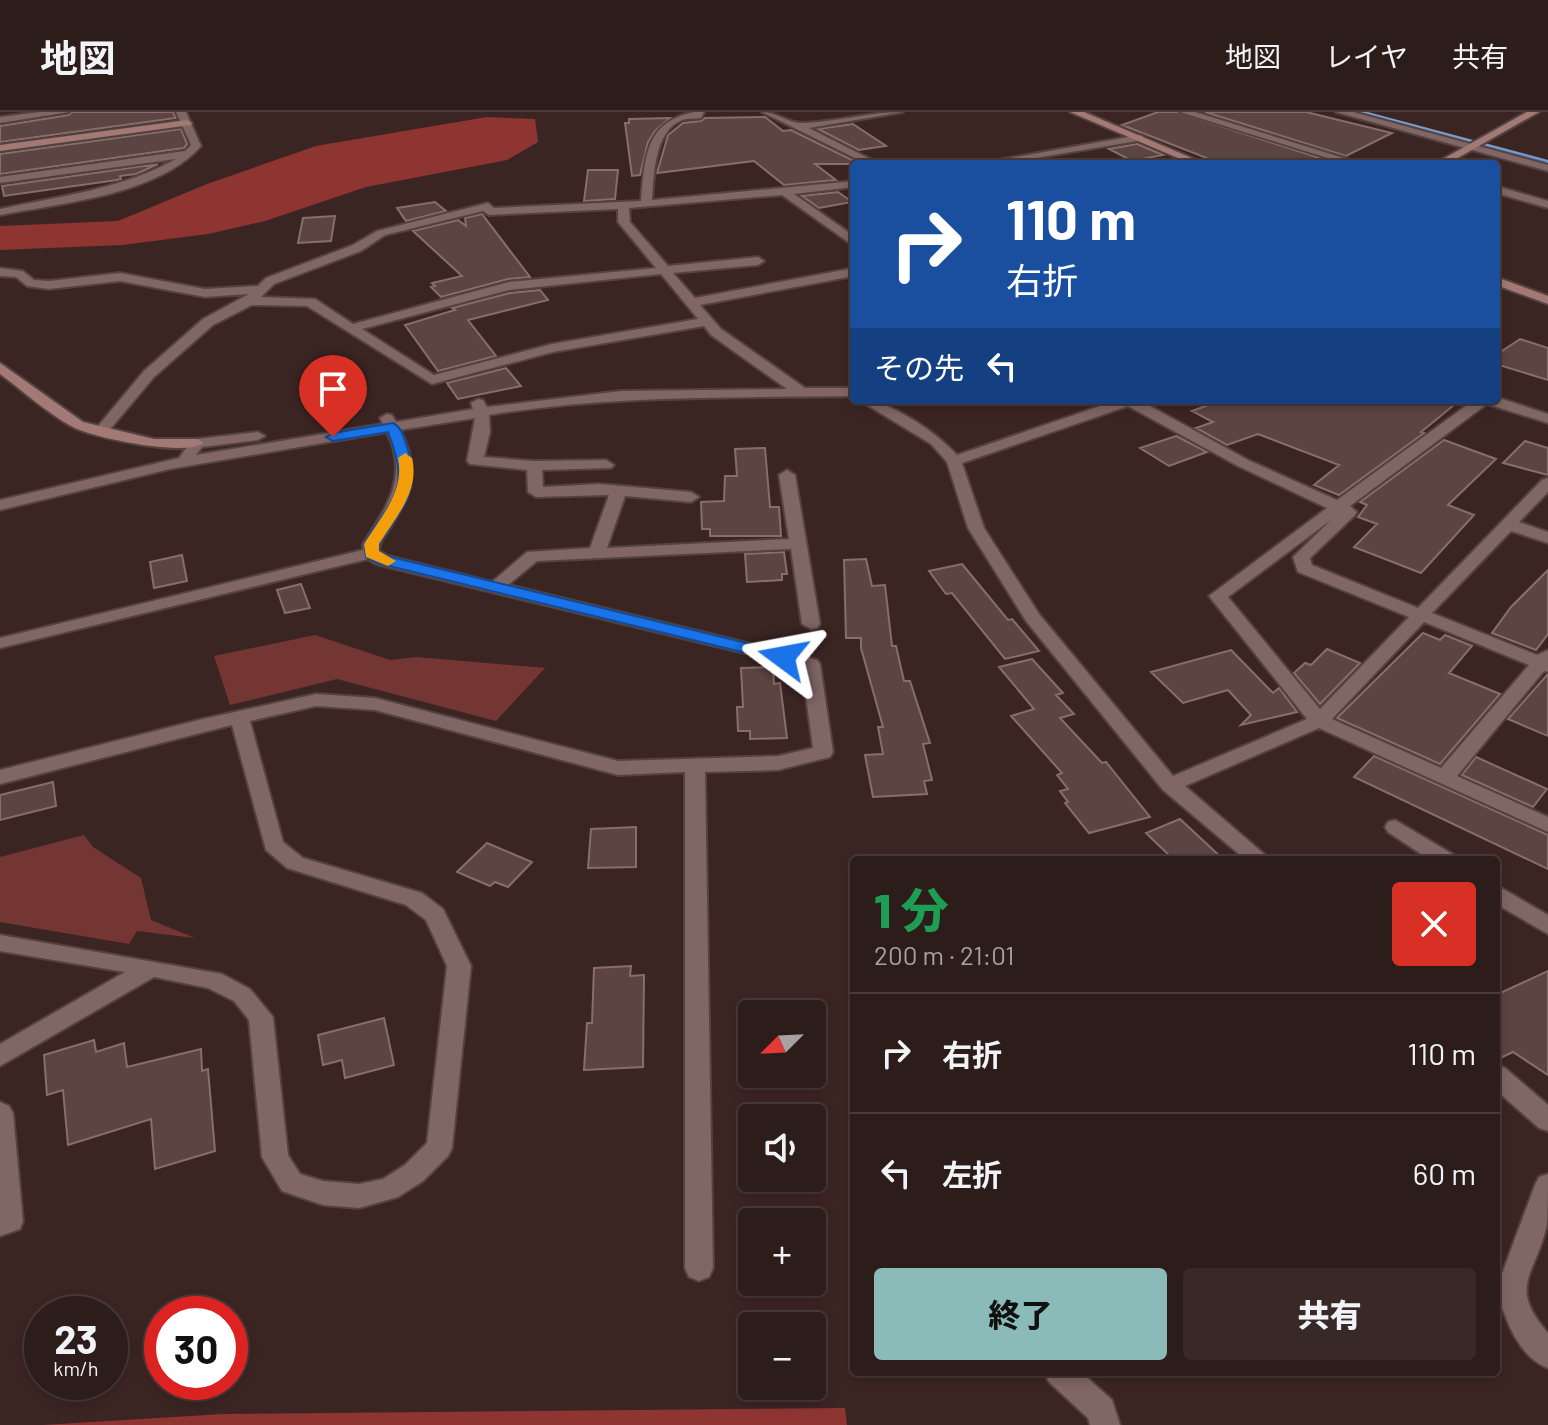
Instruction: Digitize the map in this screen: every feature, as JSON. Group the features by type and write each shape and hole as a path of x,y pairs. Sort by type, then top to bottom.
{"street":[{"path":"0,120 64,112"},
{"path":"0,212 151,176 171,168 196,146 181,112"},
{"path":"646,204 651,157 662,135 677,118 697,116 699,112"},
{"path":"767,112 867,160"},
{"path":"798,127 898,112"},
{"path":"1075,112 1191,160"},
{"path":"1185,112 1345,160"},
{"path":"1341,112 1548,158"},
{"path":"1374,112 1479,143 1548,168"},
{"path":"1447,160 1534,112"},
{"path":"0,148 187,123"},
{"path":"1005,160 1139,138"},
{"path":"0,180 191,153"},
{"path":"101,431 149,374 208,322 255,295 270,281 346,253 381,233 488,206 489,212 623,206 850,184"},
{"path":"1500,190 1548,205"},
{"path":"785,192 850,239"},
{"path":"623,206 624,222 706,322 794,388"},
{"path":"351,328 509,286 758,261"},
{"path":"0,272 19,274 31,283 49,285 120,277 205,293 310,302 432,380 552,348 706,322"},
{"path":"691,303 850,273"},
{"path":"1500,282 1548,300"},
{"path":"0,367 78,425 154,443 197,443 390,423"},
{"path":"0,505 184,462 480,407 621,395 794,388 850,390"},
{"path":"1500,403 1548,419"},
{"path":"877,404 936,441 954,461 976,528 1032,617 1170,785 1255,856"},
{"path":"954,461 1118,404"},
{"path":"1136,404 1243,463 1349,512 1301,557 1304,568 1420,616 1545,661 1444,778"},
{"path":"1478,404 1218,596 1319,721 1548,825"},
{"path":"480,407 482,439 475,461 534,466 606,465"},
{"path":"371,553 371,544 405,491 408,470 390,423"},
{"path":"184,462 197,443"},
{"path":"534,466 536,492 599,489 691,497"},
{"path":"787,475 811,624"},
{"path":"1170,785 1319,721 1548,483"},
{"path":"597,553 618,492"},
{"path":"1508,524 1548,538"},
{"path":"496,587 533,556 798,544"},
{"path":"0,643 371,553 382,560 811,664 823,752 778,763 618,768 375,704 334,699 316,700 203,725 0,777"},
{"path":"0,943 214,980 242,995 261,1017 275,1157 291,1183 323,1193 359,1196 389,1189 414,1173 439,1148 459,966 435,915 414,899 295,863 273,845 240,719"},
{"path":"695,765 699,1268"},
{"path":"1395,827 1440,856"},
{"path":"1500,896 1548,926"},
{"path":"0,1056 149,969"},
{"path":"1500,1078 1548,1120"},
{"path":"0,1113 10,1221 0,1224"},
{"path":"1548,1185 1510,1290 1522,1324 1548,1354"},
{"path":"1063,1376 1101,1410 1105,1425"}],"shaded area":[{"path":"487,117 535,119 538,142 507,160 366,187 265,221 208,234 122,245 0,250 0,226 118,221 207,184 316,146"},
{"path":"315,635 390,660 416,657 545,668 496,721 337,679 230,705 214,656"},
{"path":"84,835 93,847 141,878 151,920 195,938 137,931 129,944 0,922 0,857"},
{"path":"845,1408 847,1425 43,1425 223,1414"}],"water":[{"path":"1351,112 1364,112 1548,161 1548,166 1465,141"}],"building":[{"path":"72,112 173,112 176,118 0,142 0,126"},
{"path":"1158,112 1177,112 1326,160 1212,160 1122,125"},
{"path":"1205,112 1306,112 1392,133 1346,156"},
{"path":"765,117 783,131 791,130 852,160 850,164 815,164 836,180 784,185 754,161 657,173 668,135 683,123 705,118"},
{"path":"670,118 648,142 640,175 632,176 625,123 629,123 629,119"},
{"path":"853,124 886,146 859,150 818,129"},
{"path":"181,129 187,144 184,148 0,174 0,154"},
{"path":"1137,144 1163,155 1130,160 1109,149"},
{"path":"158,164 136,174 120,176 121,179 117,180 4,196 2,186"},
{"path":"588,170 618,170 615,199 584,201"},
{"path":"838,192 850,202 819,208 802,196"},
{"path":"435,202 446,211 406,221 397,208"},
{"path":"482,214 530,277 508,279 441,297 431,287 435,286 432,283 462,276 413,231 458,220 466,226 465,218"},
{"path":"335,216 331,241 298,243 303,218"},
{"path":"540,290 548,300 468,320 496,356 438,371 405,325 455,310 452,308 510,293"},
{"path":"1520,339 1548,348 1548,380 1500,365 1500,352"},
{"path":"506,368 521,386 458,399 447,383"},
{"path":"1211,404 1455,404 1421,432 1424,433 1339,495 1314,485 1339,465 1258,434 1227,445 1196,428 1213,422 1192,411"},
{"path":"1176,436 1207,452 1169,466 1140,448"},
{"path":"1444,440 1496,459 1448,505 1474,515 1421,573 1354,547 1377,524 1358,517 1367,505 1360,502"},
{"path":"1525,441 1548,448 1548,475 1503,463"},
{"path":"765,448 770,507 779,507 781,536 710,536 710,529 702,529 701,502 724,501 725,476 737,476 735,449"},
{"path":"784,552 787,574 782,574 782,580 747,582 745,554"},
{"path":"182,555 187,581 154,588 150,562"},
{"path":"866,559 872,586 885,585 892,646 896,646 904,681 910,681 930,743 923,744 932,780 924,781 927,794 873,797 865,755 883,754 878,727 883,727 861,638 846,638 844,560"},
{"path":"962,564 1008,620 1012,619 1039,651 1005,659 952,593 946,594 929,571"},
{"path":"1548,570 1548,634 1536,650 1492,633 1511,607"},
{"path":"301,584 310,608 285,613 277,590"},
{"path":"1423,633 1440,640 1445,635 1472,646 1449,673 1500,694 1440,764 1337,718"},
{"path":"1327,649 1360,663 1320,704 1294,673 1305,663 1311,665"},
{"path":"1231,650 1273,693 1279,688 1297,712 1241,725 1251,715 1228,690 1183,703 1151,672"},
{"path":"1032,659 1063,693 1056,695 1074,714 1060,718 1102,763 1106,762 1150,817 1089,833 1065,803 1068,802 1060,791 1068,789 1057,775 1062,773 1011,716 1034,709 999,667"},
{"path":"773,667 774,684 780,683 787,738 750,739 750,731 738,731 737,707 743,707 741,668"},
{"path":"1548,675 1548,736 1508,719"},
{"path":"1374,756 1548,835 1548,869 1354,777"},
{"path":"1476,757 1547,789 1533,807 1462,775"},
{"path":"53,782 56,806 0,820 0,795"},
{"path":"1180,819 1220,856 1170,856 1146,833"},
{"path":"636,827 636,867 588,868 591,829"},
{"path":"487,843 532,862 508,887 495,882 490,886 457,872"},
{"path":"631,966 630,976 644,975 643,1067 584,1070 587,1023 592,1023 594,968"},
{"path":"1548,971 1548,1075 1513,1052 1500,1058 1500,993"},
{"path":"384,1018 394,1065 345,1078 342,1060 323,1065 318,1035"},
{"path":"94,1040 96,1052 124,1043 127,1067 201,1049 202,1071 208,1069 215,1151 155,1169 151,1119 68,1145 63,1090 47,1095 44,1055"}],"slow traffic":[{"path":"388,561 371,553 371,544 405,491 408,470 405,458"}],"route":[{"path":"333,437 393,427 408,470 405,491 371,544 371,553 382,560 783,657"}]}
